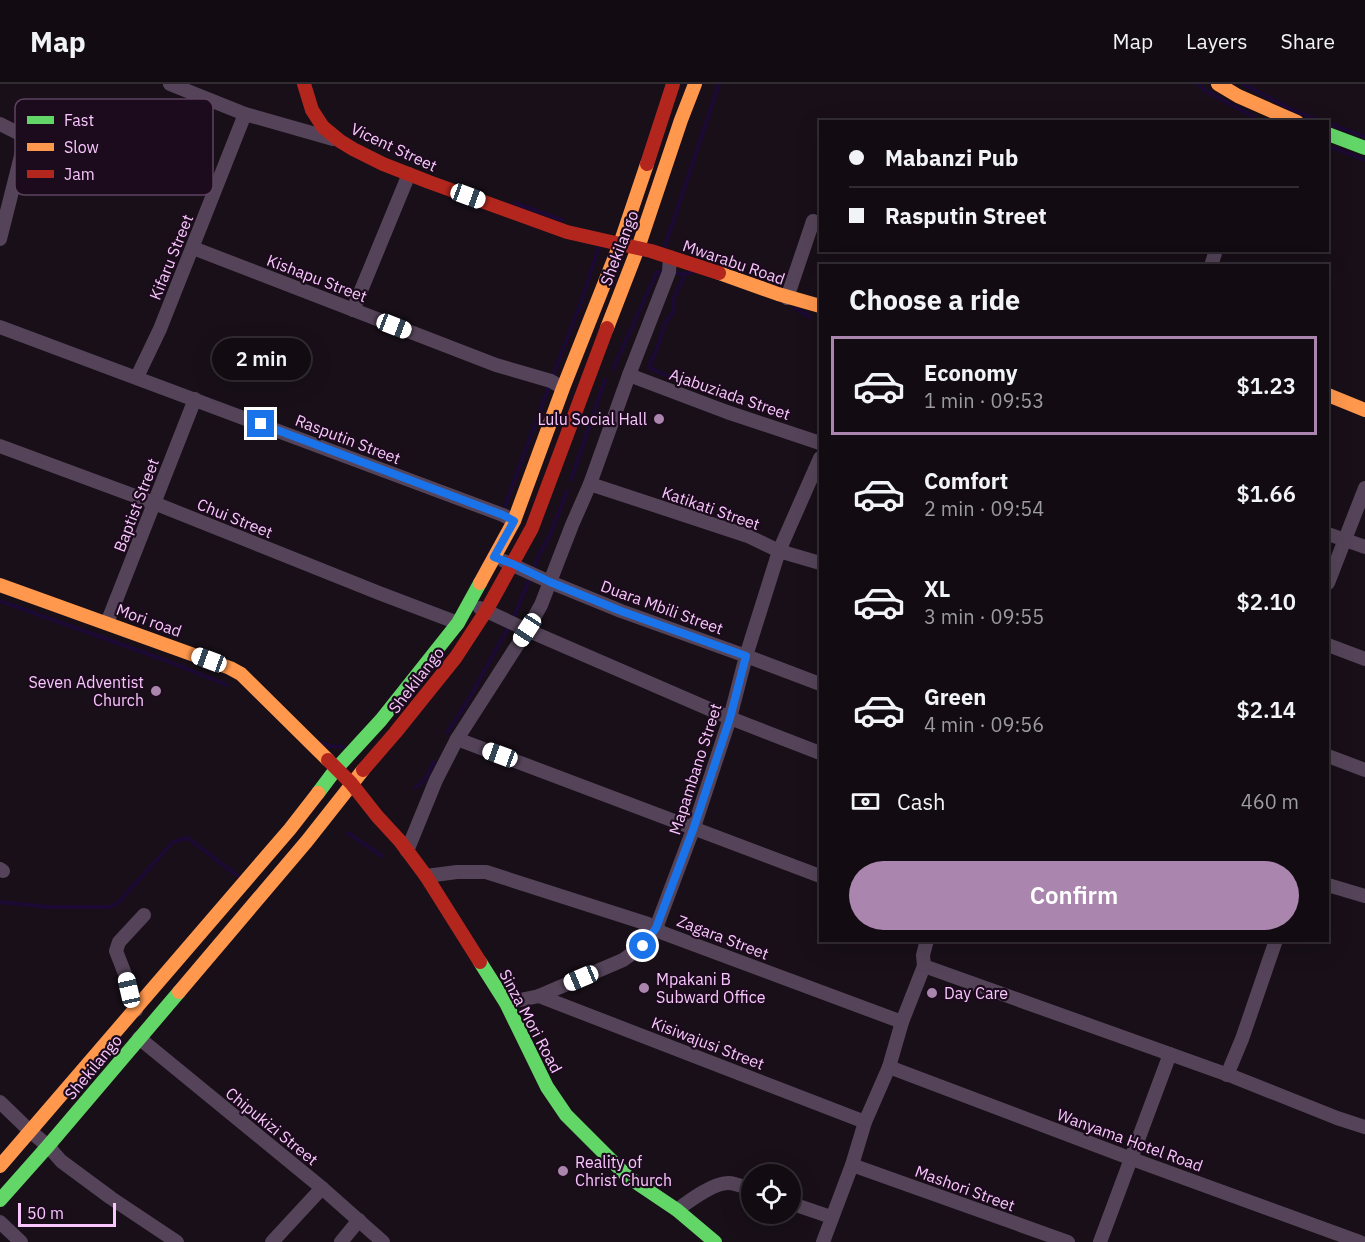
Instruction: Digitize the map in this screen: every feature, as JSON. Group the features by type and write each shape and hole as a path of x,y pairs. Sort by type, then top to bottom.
{"main road":[{"name":"Vicent Street","path":"304,84 317,120 327,131 360,152 409,174 567,232 601,242 638,248"},
{"name":"Shekilango","path":"0,1166 290,829 336,769 381,720 458,623 514,521 620,244 673,84"},
{"name":"Shekilango","path":"0,1200 307,841 351,783 456,657 486,611 532,528 638,248 695,84"},
{"path":"1218,84 1238,96 1292,120"},
{"path":"1329,134 1365,148"},
{"name":"Mwarabu Road","path":"638,248 787,298 819,306"},
{"path":"1329,395 1365,410"},
{"name":"Mori road","path":"0,585 242,674 351,783"},
{"name":"Sinza Mori Road","path":"351,783 426,876 506,1004 547,1087 566,1115 628,1177 677,1210 715,1242"}],"street":[{"path":"170,84 208,99"},
{"path":"213,101 245,114 342,142"},
{"path":"1259,120 1263,107"},
{"name":"Kifaru Street","path":"137,377 160,329 245,114"},
{"path":"0,124 15,132"},
{"path":"353,310 409,174"},
{"path":"0,239 15,180"},
{"path":"787,298 813,221"},
{"name":"Kishapu Street","path":"193,248 496,365 550,381 563,388"},
{"path":"407,851 436,780 457,739 541,605 590,484 669,272 670,257"},
{"name":"Rasputin Street","path":"0,327 514,521"},
{"name":"Ajabuziada Street","path":"629,375 727,412 819,443"},
{"name":"Baptist Street","path":"107,623 195,399"},
{"name":"Chui Street","path":"0,446 154,503 458,623"},
{"name":"Mapambano Street","path":"506,1004 539,996 623,960 643,946 656,928 694,827 730,718 746,656 779,551 819,460"},
{"name":"Katikati Street","path":"590,484 748,537 779,551 819,563"},
{"path":"1329,580 1365,488"},
{"path":"1329,534 1365,547"},
{"name":"Duara Mbili Street","path":"494,557 621,611 819,684"},
{"path":"469,602 527,630 730,718 819,753"},
{"path":"1329,645 1365,659"},
{"path":"457,739 819,876"},
{"path":"1329,756 1365,770"},
{"name":"Zagara Street","path":"426,876 457,872 486,872 648,924 663,933 902,1023"},
{"path":"1329,885 1365,896"},
{"path":"136,1010 116,951 119,942 144,915"},
{"path":"822,1242 852,1165 865,1122 889,1067 902,1023 924,966 923,955 926,942"},
{"path":"1227,1075 1242,1039 1275,942"},
{"path":"924,966 1365,1127"},
{"name":"Kisiwajusi Street","path":"539,996 865,1122"},
{"name":"Chipukizi Street","path":"139,1038 322,1188 383,1242"},
{"path":"1100,1242 1170,1054"},
{"name":"Wanyama Hotel Road","path":"889,1067 1360,1242"},
{"path":"0,1102 48,1146 60,1161 177,1242"},
{"name":"Mashori Street","path":"852,1165 1068,1242"},
{"path":"677,1210 692,1199 721,1184 731,1183 741,1186"},
{"path":"272,1242 322,1188"},
{"path":"801,1207 831,1217"},
{"path":"341,1242 358,1220"},
{"path":"0,1222 21,1242"}],"waterway":[{"path":"664,249 719,84"},
{"path":"1198,84 1206,91 1254,117"},
{"path":"1243,84 1293,110 1319,120"},
{"path":"1329,123 1365,137"},
{"path":"1329,146 1365,160"},
{"path":"515,203 562,220"},
{"path":"505,506 579,308 599,247"},
{"path":"613,369 657,272 685,274 693,272"},
{"path":"685,274 674,298 674,311 665,323 649,367 696,388"},
{"path":"795,308 810,317"},
{"path":"571,480 605,380"},
{"path":"513,619 567,491"},
{"path":"0,601 162,659 227,685"},
{"path":"447,733 470,697 509,626"},
{"path":"321,743 344,747"},
{"path":"415,788 424,781 434,762"},
{"path":"348,833 382,856"},
{"path":"0,902 48,907 109,907 117,904 173,842 188,838 239,877"}],"traffic: fast":[{"path":"1329,134 1365,148"},
{"path":"318,793 336,769 381,720 458,623 480,583"},
{"path":"480,962 506,1003 547,1087 566,1115 628,1177 677,1210 715,1242"},
{"path":"0,1200 179,992"}],"traffic: slow":[{"path":"607,328 638,248 695,84"},
{"path":"1218,84 1238,96 1292,120"},
{"path":"480,583 514,521 620,244 647,164"},
{"path":"719,273 819,306"},
{"path":"1329,395 1365,410"},
{"path":"0,585 230,668 241,674 328,760"},
{"path":"179,992 307,841 363,770"},
{"path":"0,1166 290,829 318,793"}],"traffic: jam":[{"path":"304,84 312,110 323,127 340,141 383,164 567,232 651,251 719,273"},
{"path":"647,164 673,84"},
{"path":"363,770 456,657 486,611 532,528 607,328"},
{"path":"328,760 351,783 400,841 426,876 480,962"}],"place":[{"name":"Lulu Social Hall","path":"659,419"},
{"name":"Seven Adventist Church","path":"156,691"},
{"name":"Mpakani B Subward Office","path":"644,988"},
{"name":"Day Care","path":"932,993"},
{"name":"Reality of Christ Church","path":"563,1171"}],"route":[{"path":"261,424 503,515 514,521 494,557 621,611 746,656 730,718 694,827 656,928 643,946"}]}
